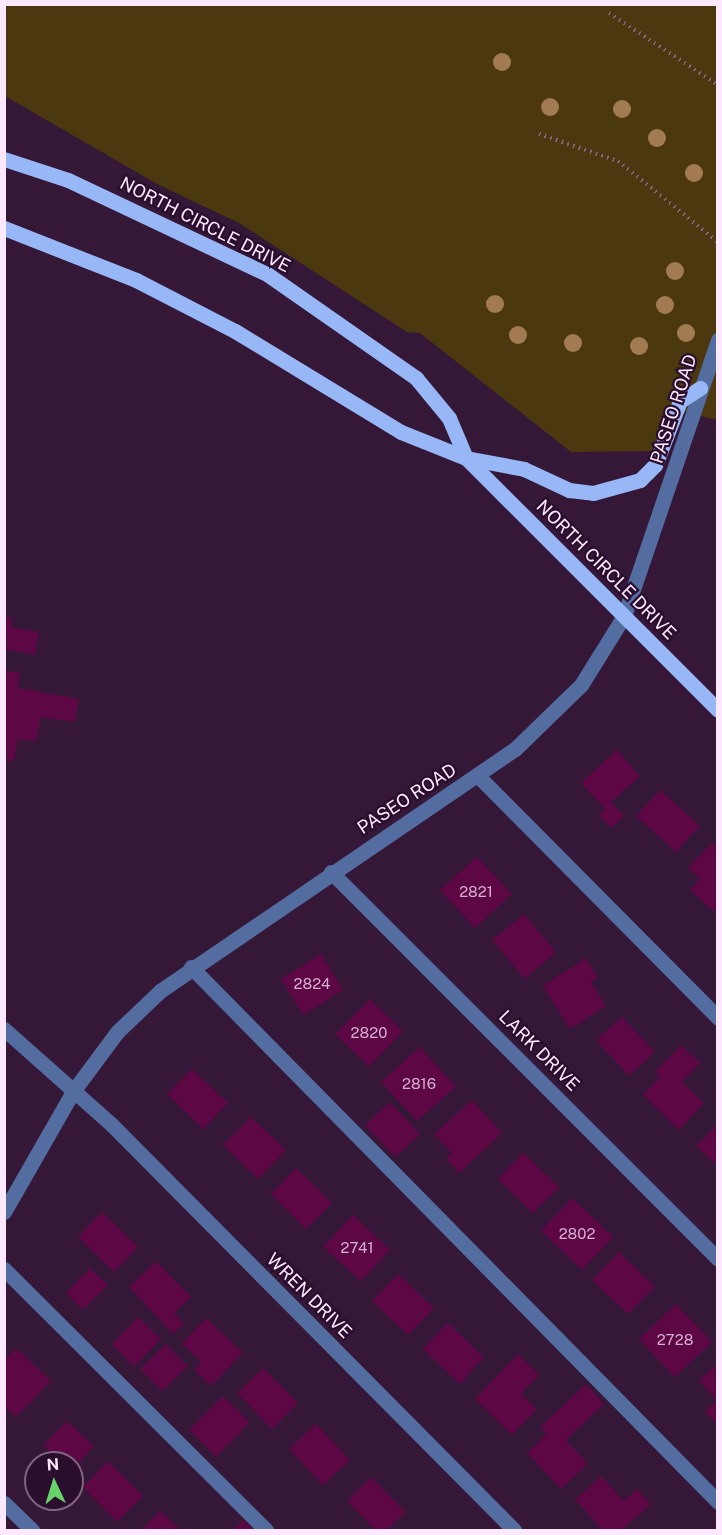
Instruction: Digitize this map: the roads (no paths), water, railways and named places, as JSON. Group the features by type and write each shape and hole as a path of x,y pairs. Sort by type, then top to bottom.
{"main road":[{"name":"NORTH CIRCLE DRIVE","path":"4,159 78,185 267,274 416,378 449,418 466,458 717,710"},
{"name":"NORTH CIRCLE DRIVE","path":"4,228 136,280 235,331 400,432 466,458"},
{"path":"466,458 524,469 569,490 593,493 619,489 640,480 655,465 680,401 700,388"}],"street":[{"name":"PASEO ROAD","path":"4,1212 75,1090 117,1032 191,967 515,749 581,686 624,616 649,549 717,340"},
{"path":"478,776 717,1018"},
{"name":"LARK DRIVE","path":"331,872 717,1259"},
{"path":"191,967 717,1502"},
{"name":"WREN DRIVE","path":"4,1029 75,1090 514,1530"},
{"path":"4,1269 266,1530"},
{"path":"4,1503 32,1530"}]}
